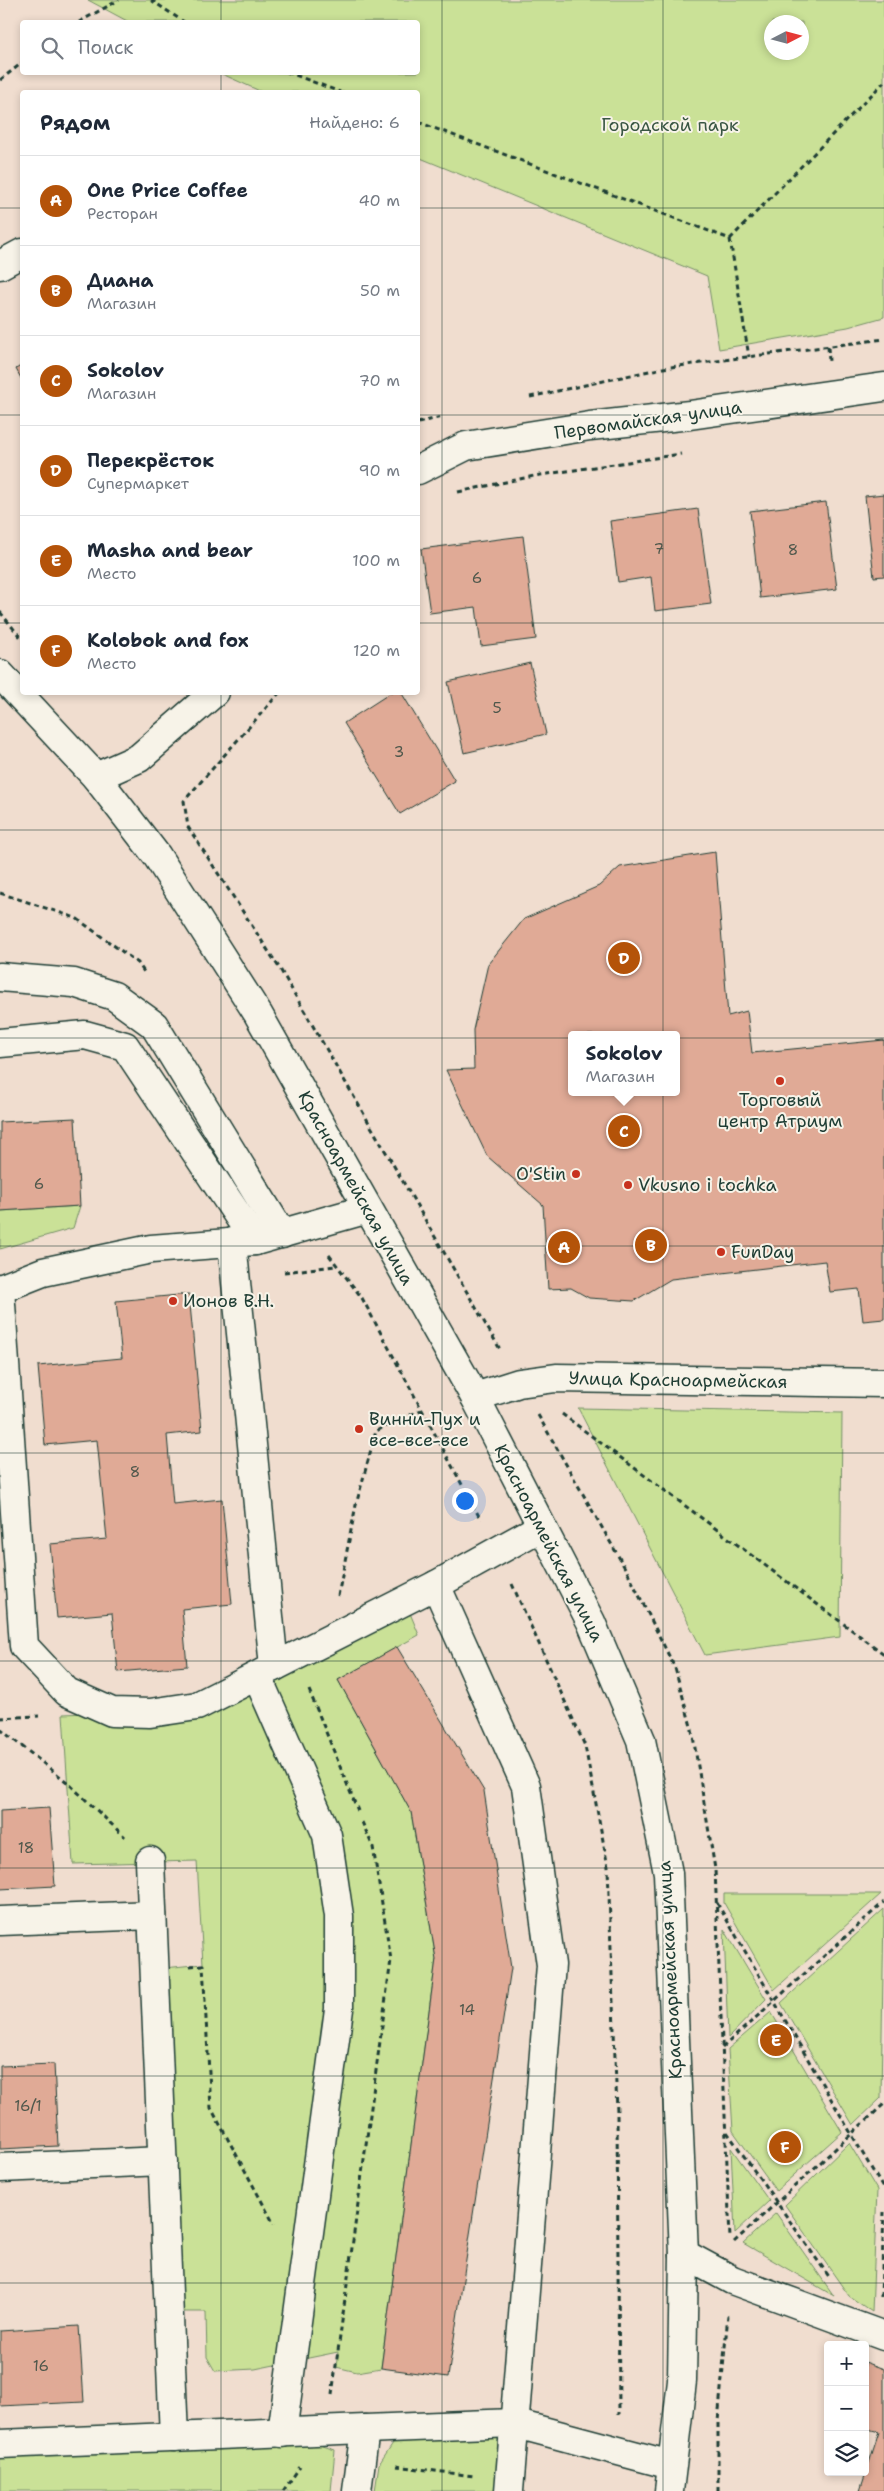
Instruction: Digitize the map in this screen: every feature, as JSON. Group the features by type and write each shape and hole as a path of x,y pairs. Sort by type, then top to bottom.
{"main road":[{"path":"0,265 20,254"},
{"name":"Первомайская улица","path":"420,469 466,446 590,426 690,415 884,387"},
{"name":"Красноармейская улица","path":"0,674 96,777 157,856 258,1014 475,1397 592,1622 641,1740 668,1873 684,2254 682,2381 670,2478"},
{"path":"96,777 139,758 212,695"},
{"path":"0,977 74,983 114,996 154,1025 282,1234"},
{"path":"0,1043 84,1035 125,1046 243,1241 235,1278 265,1671 326,1835 339,1916 339,2009 282,2433"},
{"path":"368,1210 282,1234 243,1241 151,1249 43,1272 0,1289 24,1646 67,1692 112,1712 150,1712 197,1706 436,1585 541,1527"},
{"name":"Улица Красноармейская","path":"475,1397 519,1382 556,1378 884,1383"},
{"path":"436,1585 526,1786 551,1965 509,2486"},
{"path":"150,1862 174,2437"},
{"path":"0,1921 152,1915"},
{"path":"0,2168 163,2161"},
{"path":"684,2254 732,2280 882,2335"},
{"path":"0,2444 513,2423 670,2478"},
{"path":"357,2491 365,2429"}],"path":[{"path":"83,20 119,0"},
{"path":"151,0 181,20"},
{"path":"0,80 20,65"},
{"path":"295,75 335,90"},
{"path":"730,239 884,82"},
{"path":"420,123 730,239"},
{"path":"730,239 749,357"},
{"path":"527,398 663,368 884,339"},
{"path":"420,422 450,415"},
{"path":"452,494 534,476 684,454"},
{"path":"0,612 20,637"},
{"path":"0,893 76,918"},
{"path":"235,1278 335,1266"},
{"path":"519,1382 884,1654"},
{"path":"329,1639 356,1505 376,1431 422,1410"},
{"path":"0,1729 67,1782 150,1862"},
{"path":"722,2048 884,1902"},
{"path":"716,1903 884,2190"},
{"path":"155,1969 203,1965 211,2108 275,2227"},
{"path":"730,2245 884,2104"},
{"path":"726,2131 833,2283"},
{"path":"882,2335 884,2212"},
{"path":"361,2462 509,2486"}],"green space":[{"name":"Городской парк","path":"88,0 884,0 884,317 848,327 719,349 707,276 420,158 420,90 258,90 224,75 420,75 420,20 125,20"},
{"path":"80,1206 73,1228 0,1249 0,1211"},
{"path":"578,1408 842,1413 840,1637 705,1655"},
{"path":"405,1601 419,1635 338,1680 411,1812 436,1959 381,2368 357,2372 336,2367 338,2352 255,2369 215,2371 207,2357 206,2312 168,2312 155,1969 203,1964 197,1861 73,1864 63,1714 150,1713"},
{"path":"724,1894 881,1894 774,1990 724,1903"},
{"path":"884,1909 881,2098 853,2125 781,2003"},
{"path":"724,1929 766,1999 728,2038"},
{"path":"771,2012 842,2132 776,2191 733,2131 728,2049"},
{"path":"849,2143 877,2190 872,2312 849,2296 785,2205"},
{"path":"731,2148 769,2201 735,2233"},
{"path":"776,2213 834,2296 743,2243"},
{"path":"513,2423 509,2491 375,2491 379,2464 403,2428"},
{"path":"317,2444 335,2450 331,2491 0,2491 0,2457"}],"building":[{"path":"20,366 20,376 16,369"},
{"path":"884,494 884,576 874,577 865,496"},
{"path":"826,502 837,589 760,598 750,511"},
{"path":"698,509 711,604 655,611 651,577 618,582 610,521"},
{"path":"523,536 536,639 481,646 476,607 430,613 421,549"},
{"path":"530,663 546,734 464,753 448,682"},
{"path":"387,695 403,695 455,781 400,814 344,723"},
{"name":"Торговый центр Атриум","path":"715,852 728,1016 747,1011 752,1053 884,1040 884,1319 863,1321 859,1289 830,1292 825,1261 671,1279 634,1301 589,1298 571,1288 548,1289 543,1205 487,1156 446,1070 474,1069 473,1030 488,964 524,919 599,886 620,867"},
{"path":"75,1118 80,1206 0,1211 0,1122"},
{"path":"189,1294 202,1431 167,1435 173,1504 222,1499 232,1604 182,1609 187,1666 118,1672 112,1613 57,1618 50,1544 107,1539 97,1440 45,1445 38,1366 122,1358 116,1301"},
{"path":"397,1647 484,1791 511,1968 448,2377 381,2368 436,1959 411,1812 338,1680"},
{"path":"49,1808 55,1886 0,1889 0,1811"},
{"path":"54,2064 58,2146 0,2149 0,2066"},
{"path":"79,2326 84,2402 0,2406 0,2331"},
{"path":"869,2363 884,2369 884,2491 860,2491 865,2476 869,2476 869,2463 879,2432 869,2429"}],"place":[{"name":"Перекрёсток","path":"624,958"},
{"name":"Торговый центр Атриум","path":"780,1081"},
{"name":"Sokolov","path":"624,1131"},
{"name":"O'Stin","path":"576,1174"},
{"name":"Vkusno i tochka","path":"628,1185"},
{"name":"Диана","path":"651,1245"},
{"name":"One Price Coffee","path":"564,1247"},
{"name":"FunDay","path":"721,1252"},
{"name":"Ионов В.Н.","path":"173,1301"},
{"name":"Винни-Пух и все-все-все","path":"359,1429"},
{"name":"Masha and bear","path":"776,2040"},
{"name":"Kolobok and fox","path":"785,2147"}]}
